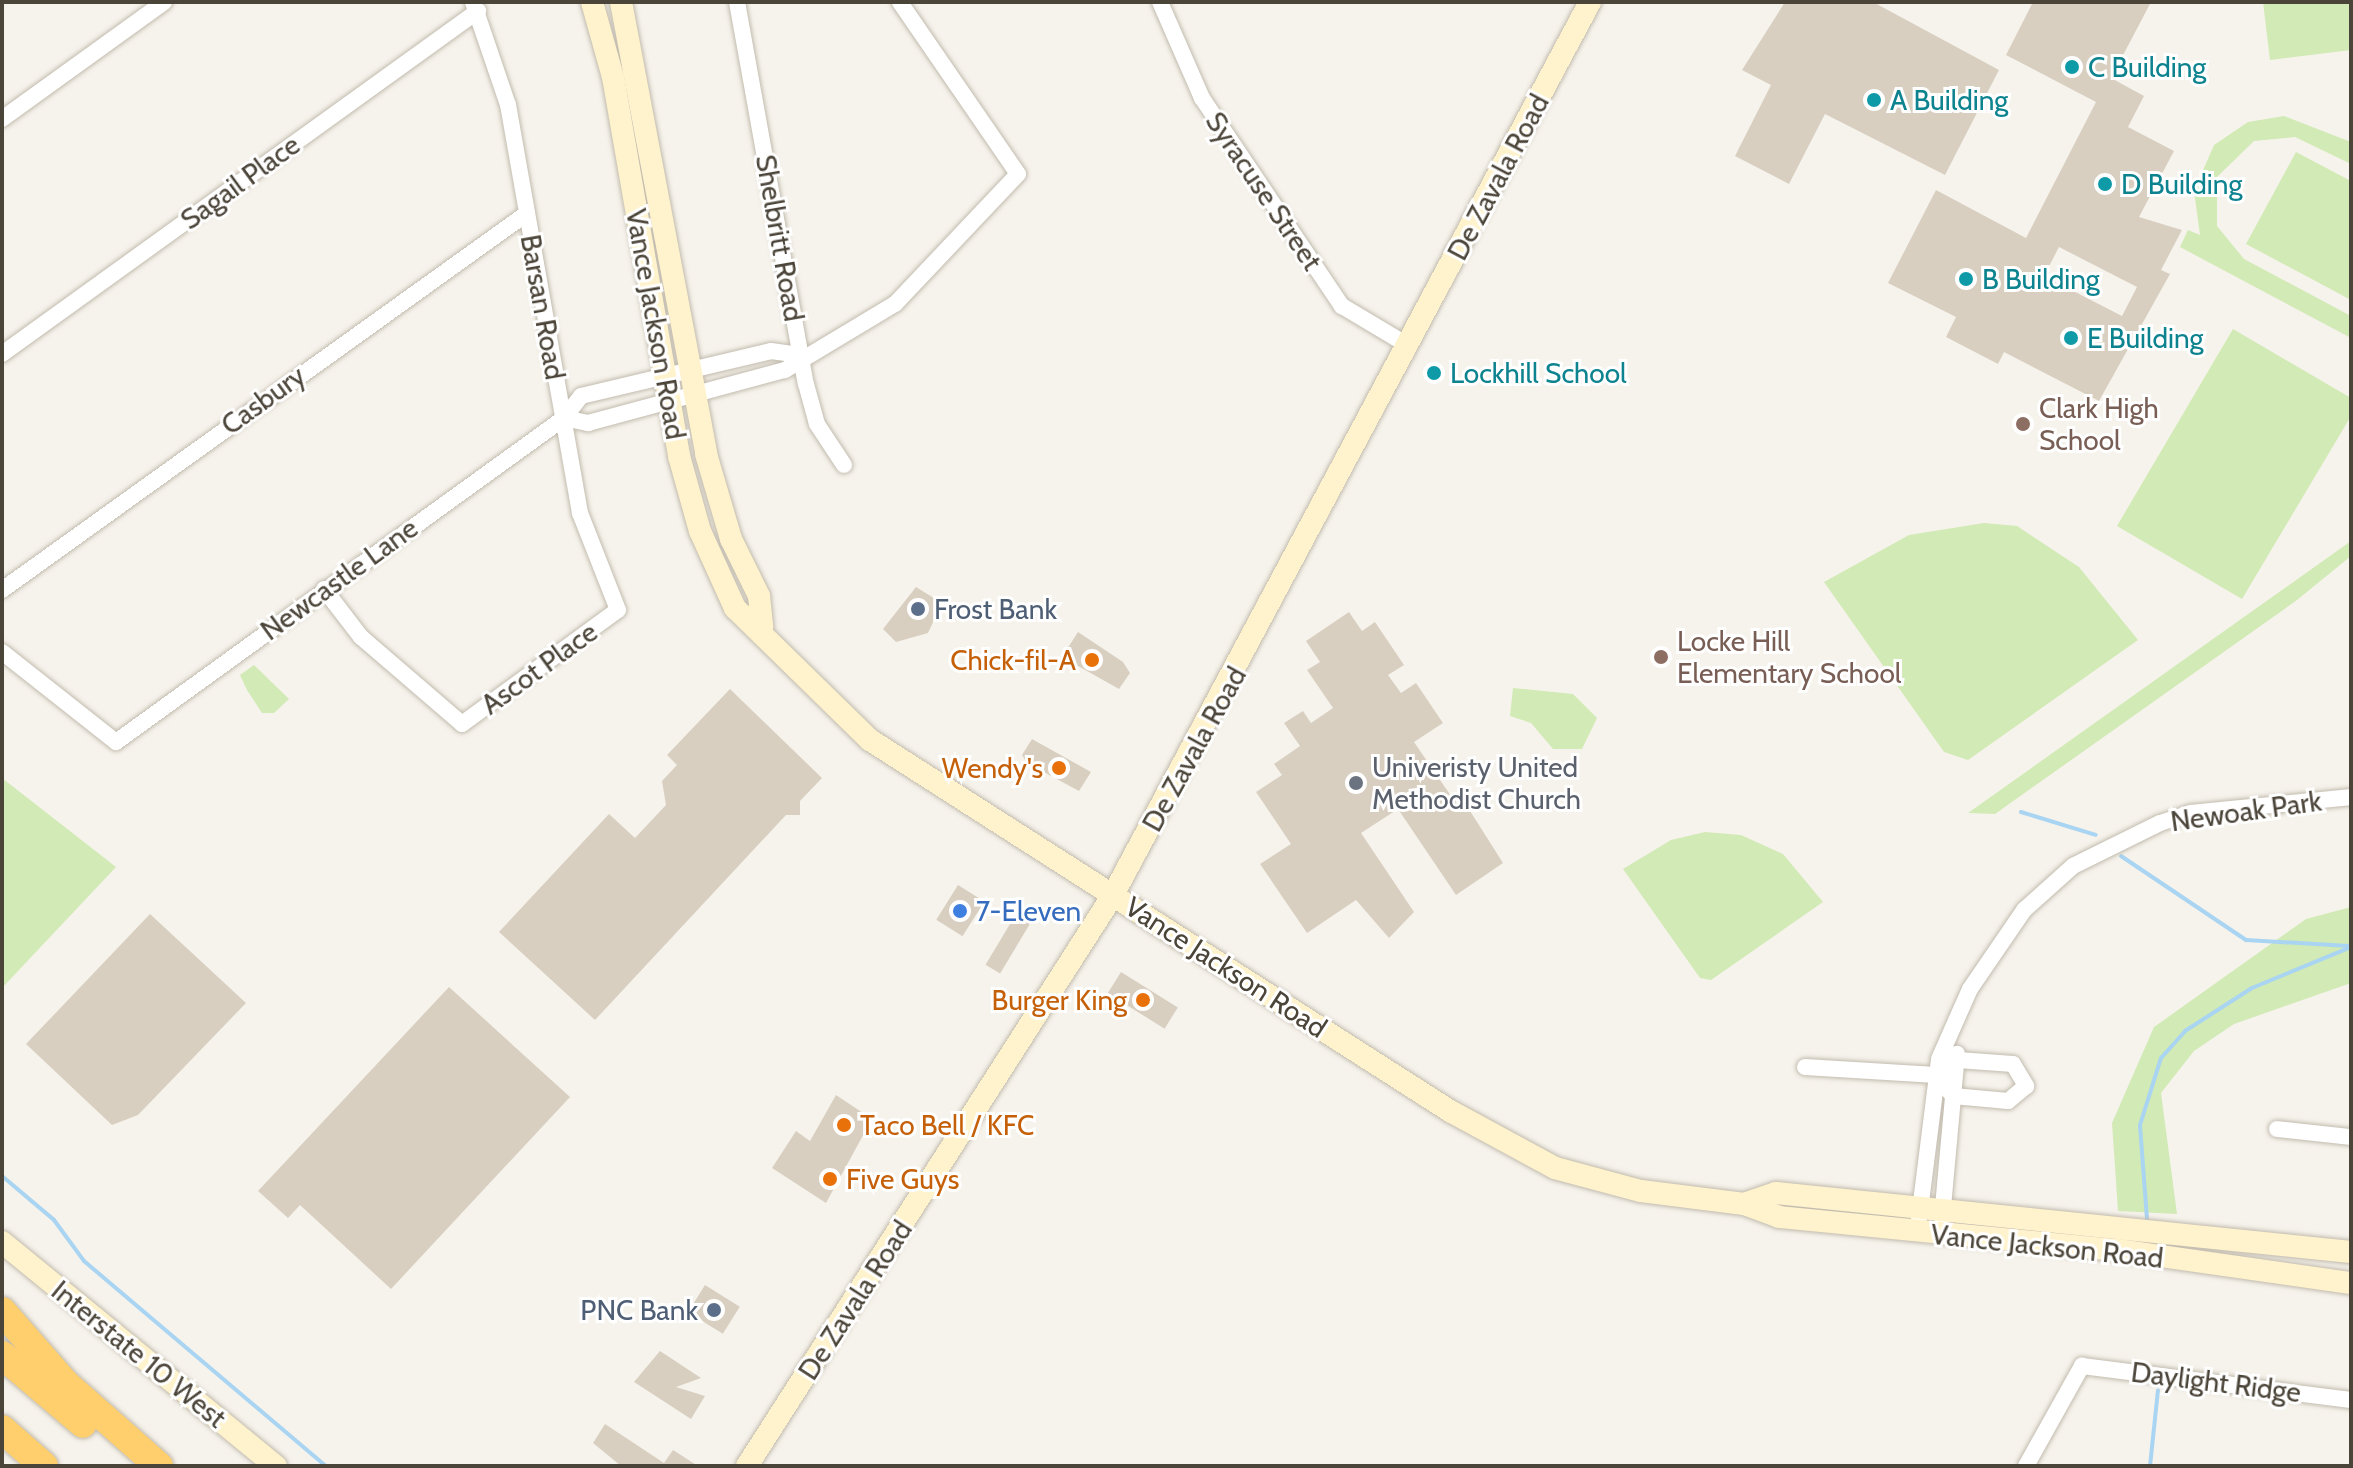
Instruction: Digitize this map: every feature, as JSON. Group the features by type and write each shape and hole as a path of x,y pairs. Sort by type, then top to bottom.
{"highway":[{"path":"2,1311 66,1384 159,1466"},
{"path":"2,1355 132,1466"},
{"path":"2,1431 42,1464"}],"main road":[{"name":"Vance Jackson Road","path":"592,2 613,77 664,371 700,531 735,608 762,627 817,693 870,740 1506,1146 1611,1184 1744,1204 1779,1217 2351,1283"},
{"name":"Vance Jackson Road","path":"621,2 719,507 759,596 762,627"},
{"name":"De Zavala Road","path":"747,1466 1113,895 1409,346 1590,2"},
{"name":"Vance Jackson Road","path":"1744,1204 1776,1193 2351,1252"},
{"name":"Interstate 10 West","path":"2,1242 276,1466"}],"street":[{"path":"2,119 164,2"},
{"name":"Shelbritt Road","path":"737,2 801,355 817,424 844,465"},
{"name":"Newcastle Lane","path":"564,418 588,423 669,397 785,370 801,355 895,304 1018,174 900,2"},
{"name":"Syracuse Street","path":"1160,2 1202,98 1342,306 1409,346"},
{"name":"Barsan Road","path":"475,6 502,76 580,513 618,610"},
{"name":"Sagail Place","path":"2,354 475,6"},
{"name":"Casbury","path":"2,590 526,214"},
{"path":"753,354 756,375"},
{"name":"Newcastle Lane","path":"2,652 116,742 564,418 581,396 664,371 753,354 801,355"},
{"path":"603,388 612,413"},
{"name":"Ascot Place","path":"324,589 361,637 462,724 618,610"},
{"name":"Newoak Park","path":"1931,1210 1936,1075 1955,1035 1970,989 2003,936 2047,888 2099,850 2191,813 2351,797"},
{"name":"Newoak Park","path":"1931,1210 1958,1060 1955,1035"},
{"path":"1805,1067 1936,1075 1958,1060 2013,1064 2026,1086 2008,1101 1953,1096 1936,1075"},
{"path":"2277,1129 2351,1137"},
{"path":"1929,1234 1931,1210"},
{"name":"Daylight Ridge","path":"2026,1466 2082,1366 2351,1400"}],"green space":[{"path":"2263,2 2351,2 2351,50 2270,60"},
{"path":"2284,116 2351,142 2351,164 2295,137 2254,141 2217,177 2217,226 2244,259 2351,316 2351,338 2180,247 2188,230 2200,235 2194,191 2214,145 2248,122"},
{"path":"2296,152 2351,181 2351,300 2246,244"},
{"path":"2233,329 2351,398 2351,416 2242,599 2117,526"},
{"path":"1984,523 2017,526 2079,567 2138,640 1968,760 1944,752 1824,582 1909,535"},
{"path":"2351,541 2351,556 2297,600 1995,814 1968,813"},
{"path":"254,665 289,699 274,713 262,713 240,675"},
{"path":"1513,688 1573,694 1597,718 1582,749 1553,749 1531,723 1510,716"},
{"path":"2,778 116,867 2,988"},
{"path":"1705,832 1741,835 1783,854 1823,902 1711,980 1700,978 1623,869 1671,840"},
{"path":"2351,907 2351,983 2234,1024 2194,1051 2161,1093 2177,1214 2118,1211 2112,1123 2154,1027 2306,919"}],"building":[{"name":"A Building","path":"1785,2 1873,2 1999,70 1945,175 1825,114 1789,184 1735,156 1771,85 1742,70"},
{"path":"2033,2 2151,2 2111,78 2144,96 2128,127 2174,151 2139,217 2182,230 2161,270 2170,274 2099,401 2004,352 1998,364 1946,337 1956,317 1888,283 1936,190 2026,238 2096,102 2006,55","holes":["2059,247 2137,287 2122,316 2044,276"]},
{"name":"Frost Bank","path":"916,587 942,603 928,633 896,642 883,629"},
{"name":"Univeristy United Methodist Church","path":"1349,612 1362,631 1375,622 1404,665 1388,675 1401,693 1416,683 1443,723 1414,742 1451,796 1458,792 1503,863 1456,895 1398,809 1361,833 1414,912 1389,938 1356,900 1307,933 1260,864 1291,844 1256,792 1282,775 1274,764 1300,746 1284,723 1303,711 1311,723 1333,708 1307,670 1320,662 1306,641"},
{"name":"Chick-fil-A","path":"1078,632 1123,662 1130,673 1119,689 1062,657"},
{"path":"730,689 822,778 800,801 800,815 786,815 595,1020 499,932 609,814 635,838 666,805 662,781 677,765 667,755"},
{"name":"Wendy's","path":"1032,739 1091,772 1079,791 1027,763 1022,755"},
{"name":"7-Eleven","path":"958,885 984,901 963,936 936,920"},
{"path":"1019,909 1034,918 1000,973 986,965"},
{"path":"150,914 246,1003 138,1115 112,1125 26,1044"},
{"name":"Burger King","path":"1121,972 1178,1008 1165,1029 1108,993"},
{"path":"449,987 570,1097 391,1289 300,1205 288,1218 258,1191"},
{"path":"836,1095 872,1119 826,1203 772,1168 796,1131 810,1141"},
{"name":"PNC Bank","path":"705,1285 740,1307 723,1334 688,1312"},
{"path":"660,1351 701,1378 676,1387 705,1396 691,1419 634,1382"},
{"path":"605,1424 664,1463 673,1450 698,1466 621,1466 593,1443"}],"waterway":[{"path":"2021,812 2096,835"},
{"path":"2121,856 2246,940 2349,946"},
{"path":"2147,1219 2140,1125 2161,1058 2185,1031 2252,988 2351,947"},
{"path":"2,1176 54,1220 84,1261 326,1466"},
{"path":"2150,1466 2158,1390"}],"place":[{"name":"C Building","path":"2072,67"},
{"name":"A Building","path":"1874,100"},
{"name":"D Building","path":"2105,184"},
{"name":"B Building","path":"1966,279"},
{"name":"E Building","path":"2071,338"},
{"name":"Lockhill School","path":"1434,373"},
{"name":"Clark High School","path":"2023,424"},
{"name":"Frost Bank","path":"918,609"},
{"name":"Locke Hill Elementary School","path":"1661,657"},
{"name":"Chick-fil-A","path":"1092,660"},
{"name":"Wendy's","path":"1059,768"},
{"name":"Univeristy United Methodist Church","path":"1356,783"},
{"name":"7-Eleven","path":"960,911"},
{"name":"Burger King","path":"1143,1000"},
{"name":"Taco Bell / KFC","path":"844,1125"},
{"name":"Five Guys","path":"830,1179"},
{"name":"PNC Bank","path":"714,1310"}]}
